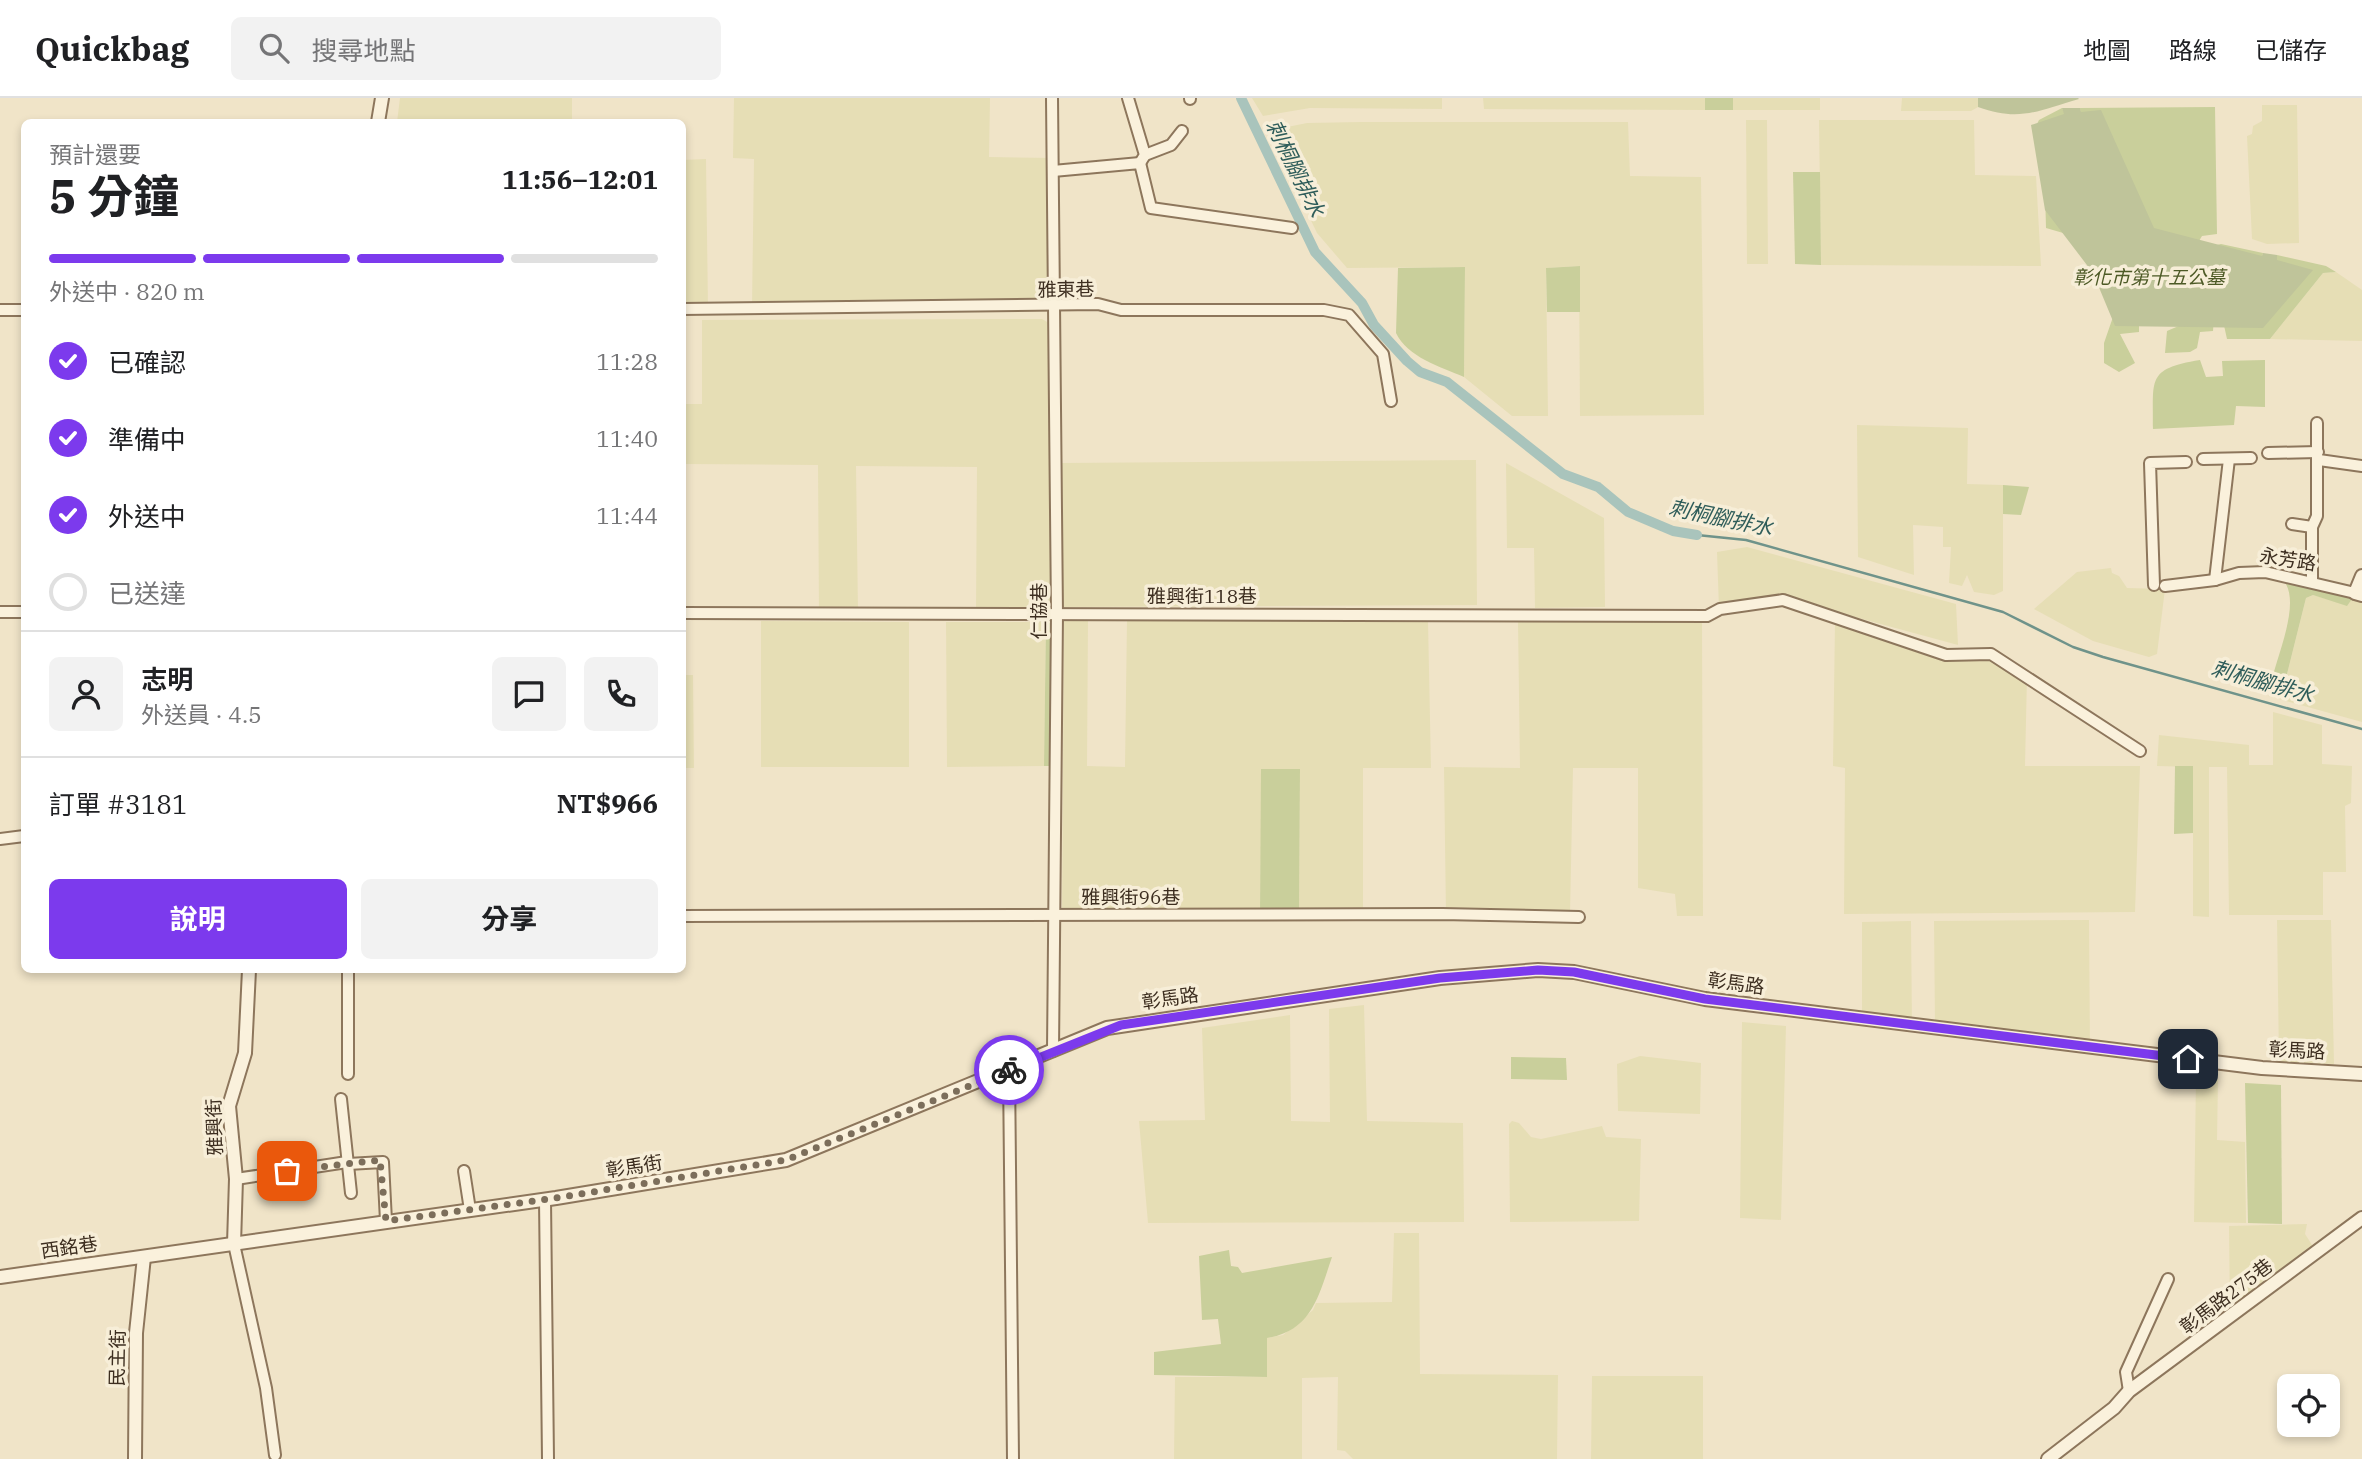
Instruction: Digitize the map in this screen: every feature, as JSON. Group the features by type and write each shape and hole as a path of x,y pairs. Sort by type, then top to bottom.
{"street":[{"path":"378,119 382,98"},
{"name":"仁協巷","path":"1052,98 1057,614 1052,914 1053,1051"},
{"path":"1128,98 1143,159 1151,208 1292,228"},
{"path":"1053,171 1143,159 1171,145 1182,131"},
{"name":"雅東巷","path":"686,309 1055,307 1098,304 1121,310 1324,310 1349,315 1383,354 1391,401"},
{"path":"0,310 21,310"},
{"path":"2312,581 2312,527 2317,516 2319,456 2317,423"},
{"path":"2268,453 2319,456 2362,466"},
{"path":"2215,580 2230,458"},
{"path":"2203,459 2251,458"},
{"name":"永芳路","path":"2186,462 2150,463 2160,586 2215,580 2239,573 2265,572 2358,594"},
{"path":"2292,524 2312,527"},
{"path":"2358,594 2362,576"},
{"name":"雅興街118巷","path":"686,613 1706,616 1720,609 1783,600 1946,655 1991,654 2140,751"},
{"path":"0,612 21,612"},
{"path":"0,839 21,836"},
{"name":"雅興街96巷","path":"686,916 1052,914 1579,917"},
{"name":"彰馬路","path":"1107,1028 1440,978 1538,970 1574,972 1705,999 2262,1068 2362,1074"},
{"name":"雅興街","path":"234,1244 236,1179 229,1106 245,1053 249,973"},
{"path":"348,973 348,1074"},
{"name":"彰馬街","path":"144,1257 545,1200 786,1160 1107,1028"},
{"path":"1009,1070 1013,1459"},
{"path":"341,1099 351,1193"},
{"path":"236,1179 348,1163 383,1162 386,1221"},
{"path":"464,1171 470,1210"},
{"path":"545,1200 548,1459"},
{"name":"彰馬路275巷","path":"2048,1459 2114,1408 2129,1391 2362,1218"},
{"path":"234,1244 266,1388 275,1455"},
{"name":"西銘巷","path":"0,1277 144,1257"},
{"name":"民主街","path":"135,1459 136,1333 144,1257"},
{"path":"2129,1391 2126,1372 2168,1279"}],"shaded area":[{"path":"400,98 572,98 572,119 397,119"},
{"path":"734,98 990,98 989,157 1054,158 1055,305 752,307 754,159 733,158"},
{"path":"1252,98 1442,98 1442,109 1310,108 1263,116"},
{"path":"1483,98 1705,98 1705,110 1484,109"},
{"path":"1733,98 1820,98 1820,110 1733,110"},
{"path":"1902,98 1979,100 1978,107 1971,111 1901,111"},
{"path":"2262,105 2297,105 2299,243 2267,244 2252,239 2247,136 2252,134 2253,126 2262,121"},
{"path":"1746,120 1767,120 1768,264 1747,264"},
{"path":"1819,120 1974,120 1975,175 2036,176 2041,266 1821,265"},
{"path":"1628,122 1630,176 1701,177 1704,415 1580,416 1579,266 1546,268 1548,416 1512,416 1464,377 1465,267 1347,268 1317,233 1268,131 1307,123"},
{"path":"706,159 708,307 686,307 686,160"},
{"path":"2336,272 2362,290 2362,341 2270,339 2323,273"},
{"path":"1042,319 1054,326 1053,611 976,611 977,467 856,466 858,612 819,613 818,465 686,464 686,404 702,404 702,320"},
{"path":"1857,425 1968,428 1967,484 2003,485 2003,591 1994,595 1974,592 1967,575 1962,586 1949,583 1951,547 1943,547 1943,527 1913,525 1914,575 1858,557"},
{"path":"1476,460 1477,605 1061,607 1060,463"},
{"path":"1506,463 1604,518 1605,607 1535,608 1534,548 1507,548"},
{"path":"1747,547 1956,604 1958,645 1785,598 1719,609 1717,552"},
{"path":"2111,568 2112,573 2119,576 2127,588 2165,589 2157,654 2149,657 2093,641 2034,609 2077,572"},
{"path":"2313,595 2347,605 2352,599 2362,603 2362,722 2268,696 2272,680 2287,674 2306,598"},
{"path":"1064,620 1088,620 1087,766 1125,767 1127,620 1428,621 1431,768 1363,768 1363,915 1299,915 1300,770 1262,769 1260,915 1062,916"},
{"path":"761,621 909,622 909,767 761,767"},
{"path":"1518,621 1702,621 1703,916 1677,916 1675,894 1638,888 1638,768 1573,768 1570,914 1446,916 1444,767 1520,768"},
{"path":"946,622 1046,622 1044,766 947,767"},
{"path":"1835,622 1946,654 1998,654 2027,676 2025,766 2140,766 2135,912 1844,914 1845,768 1833,766"},
{"path":"686,675 693,675 694,768 686,768"},
{"path":"2273,712 2322,725 2322,764 2352,766 2351,803 2345,806 2346,872 2323,872 2323,915 2229,915 2227,767 2209,767 2209,917 2193,916 2193,767 2157,766 2159,735 2249,745 2249,765 2273,765"},
{"path":"2089,920 2090,1047 1935,1028 1934,921"},
{"path":"2277,920 2331,920 2334,1064 2279,1062"},
{"path":"1911,921 1912,1026 1862,1022 1862,922"},
{"path":"1364,1005 1367,1121 1463,1123 1464,1222 1148,1223 1139,1121 1205,1120 1202,1028 1290,1015 1291,1121 1330,1122 1329,1009"},
{"path":"1742,1022 1786,1026 1781,1220 1740,1218"},
{"path":"1640,1056 1701,1063 1700,1114 1618,1111 1617,1064"},
{"path":"2196,1077 2218,1079 2217,1140 2245,1142 2246,1223 2194,1222"},
{"path":"1512,1121 1519,1123 1531,1137 1541,1139 1602,1126 1606,1137 1641,1139 1639,1221 1510,1222 1509,1124"},
{"path":"2307,1224 2305,1234 2314,1248 2230,1312 2229,1226"},
{"path":"1394,1233 1419,1233 1420,1374 1558,1375 1557,1459 1353,1459 1345,1451 1337,1450 1338,1377 1302,1378 1302,1459 1174,1459 1175,1377 1266,1377 1267,1338 1283,1335 1313,1310 1316,1303 1392,1302"},
{"path":"1592,1376 1703,1376 1703,1459 1591,1459"}],"green space":[{"path":"1705,98 1733,98 1733,110 1705,110"},
{"path":"1978,98 2079,99 2040,111 2005,114 1978,107"},
{"path":"2215,107 2217,234 2202,236 2199,241 2214,318 2213,331 2200,332 2197,348 2190,352 2165,353 2167,331 2181,325 2139,316 2139,332 2120,334 2135,363 2119,372 2104,363 2104,343 2113,317 2111,287 2070,235 2046,228 2045,190 2034,130 2039,120 2062,108 2073,130 2082,128 2080,108"},
{"name":"彰化市第十五公墓","path":"2062,108 2080,108 2081,112 2101,110 2154,228 2262,256 2263,253 2277,255 2277,260 2313,270 2263,328 2115,326 2093,273 2045,210 2031,125 2064,114"},
{"path":"1793,172 1820,172 1821,265 1795,264"},
{"path":"2221,244 2263,253 2261,263 2273,305 2277,255 2326,266 2336,272 2323,273 2270,339 2227,339 2208,253 2213,246"},
{"path":"1580,266 1580,312 1547,312 1546,268"},
{"path":"1465,267 1464,377 1416,355 1396,333 1398,268"},
{"path":"2200,360 2206,377 2223,376 2222,361 2265,360 2265,407 2236,406 2234,425 2153,429 2156,380 2170,368"},
{"path":"2003,485 2029,487 2021,515 2003,514"},
{"path":"2283,580 2352,599 2347,606 2313,595 2306,598 2287,674 2272,680 2289,614 2288,589"},
{"path":"1046,622 1054,624 1052,766 1044,766"},
{"path":"2175,766 2193,766 2193,833 2174,834"},
{"path":"1261,769 1300,769 1299,915 1260,915"},
{"path":"1511,1057 1566,1058 1567,1080 1511,1079"},
{"path":"2245,1083 2281,1085 2282,1224 2248,1223"},
{"path":"1229,1250 1231,1266 1238,1267 1242,1273 1332,1257 1318,1297 1304,1319 1294,1328 1267,1338 1267,1377 1154,1375 1154,1352 1221,1344 1218,1319 1202,1320 1199,1256"}],"waterway":[{"name":"刺桐腳排水","path":"1241,98 1315,252 1362,303 1374,325 1407,361 1420,372 1447,382 1563,474 1598,487 1628,512 1673,531 1697,535"},
{"name":"刺桐腳排水","path":"1697,535 1746,540 2003,612 2073,647 2103,657 2362,729"}],"way so far":[{"path":"287,1171 380,1160 383,1162 386,1221 556,1198 786,1160 1009,1070"}],"route":[{"path":"1009,1070 1107,1028 1121,1025 1440,978 1538,970 1574,972 1705,999 2188,1059"}]}
